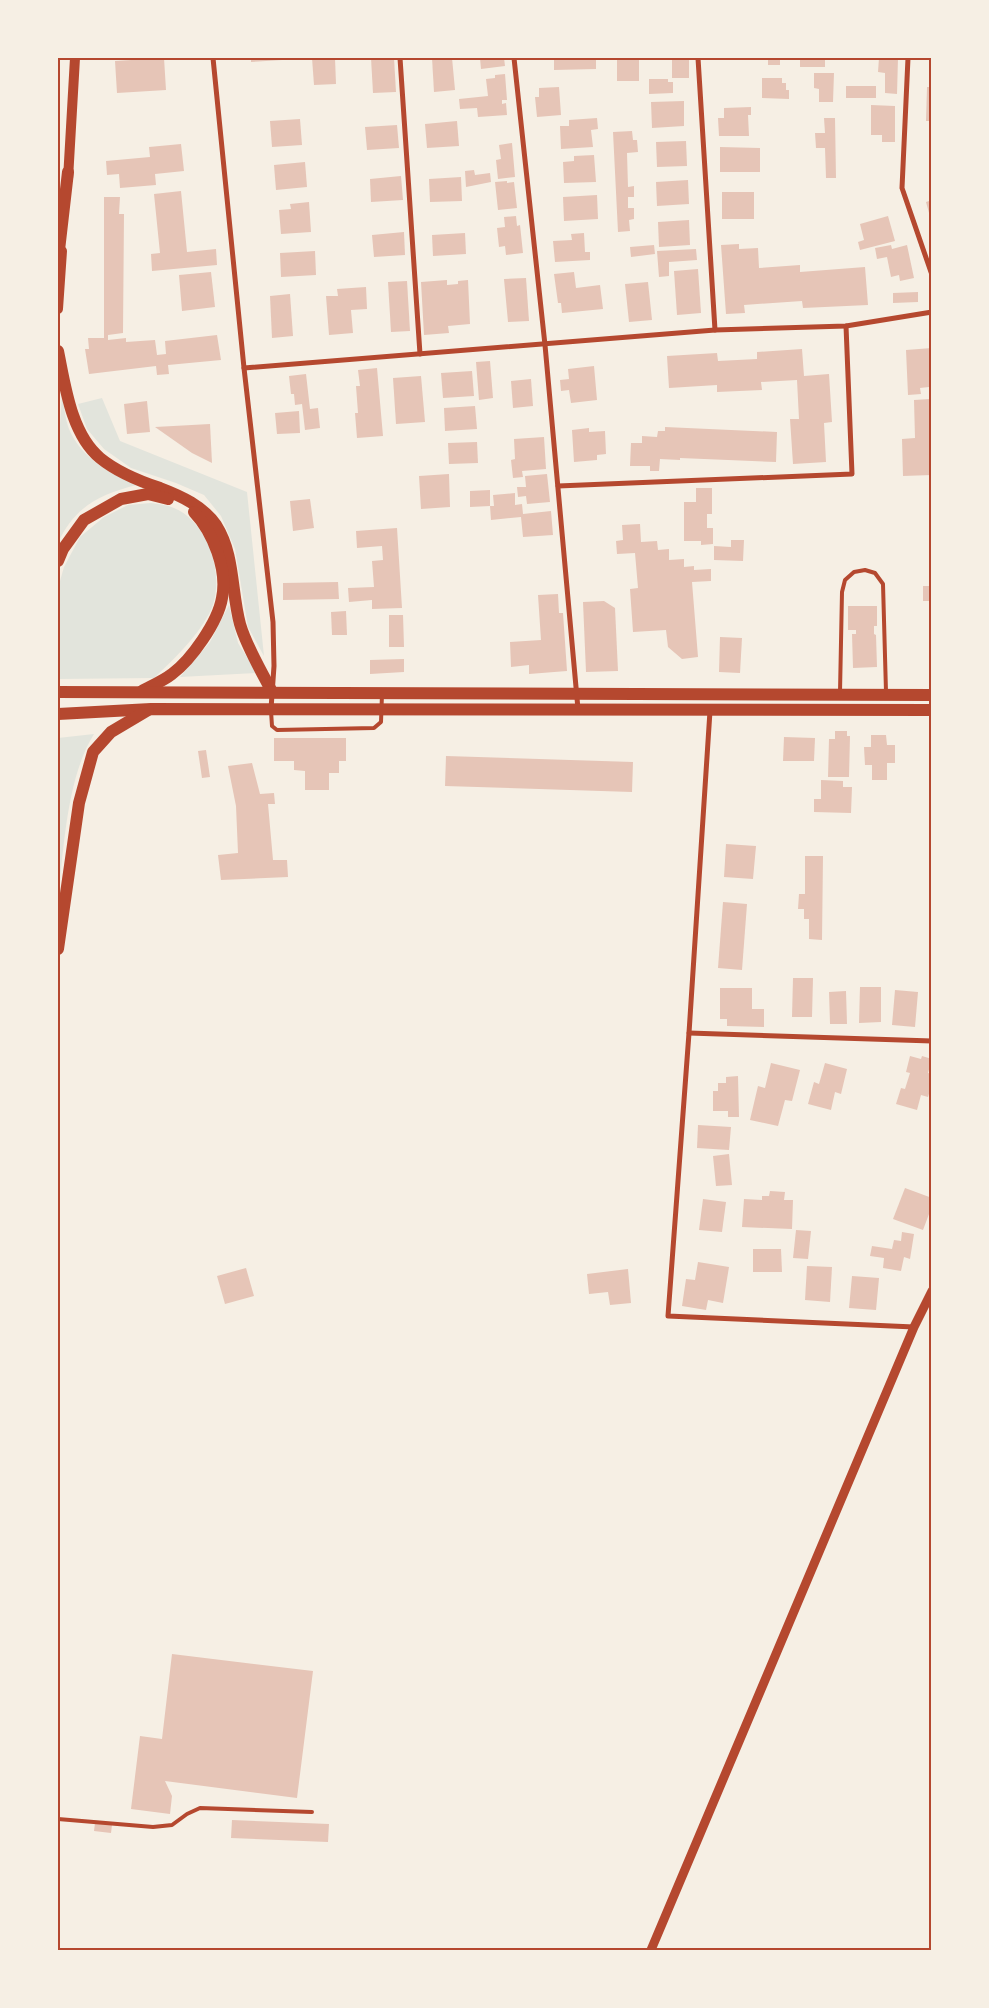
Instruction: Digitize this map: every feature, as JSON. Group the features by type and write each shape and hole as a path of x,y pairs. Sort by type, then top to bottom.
{"main road":[{"path":"58,309 75,58"},
{"path":"58,259 68,172"},
{"path":"58,350 69,402 82,437 99,457 124,474 179,495 201,508 215,524 230,559 240,622 245,640 272,692"},
{"path":"58,561 63,549 84,520 121,499 148,494 174,500 196,513 212,535 219,555 222,578 223,597 217,614 185,662 171,675 140,692"},
{"path":"58,692 932,695"},
{"path":"58,948 79,803 93,752 111,732 151,709"},
{"path":"58,714 151,709 932,710"}],"street":[{"path":"213,58 244,368 273,622 274,660 271,709"},
{"path":"400,58 420,354"},
{"path":"514,58 545,345 578,710"},
{"path":"698,58 715,330"},
{"path":"908,58 902,188 932,275"},
{"path":"244,368 715,330 846,326 932,312"},
{"path":"558,486 852,474 846,326"},
{"path":"710,710 690,1034 668,1316 914,1327"},
{"path":"690,1034 932,1041"},
{"path":"651,1950 914,1327 932,1291"}],"lane":[{"path":"840,694 842,592 844,580 854,572 865,570 875,573 882,584 886,695"},
{"path":"271,709 270,721 277,730 374,728 381,722 382,693"},
{"path":"58,1819 153,1827 172,1825 187,1814 200,1808 312,1812"}],"shaded area":[{"path":"62,394 69,429 81,448 97,464 137,485 100,498 80,511 64,531 58,543 58,455"},
{"path":"102,398 120,441 247,492 264,656 248,627 235,549 221,516 204,495 176,483 131,468 104,449 87,429 78,404"},
{"path":"151,503 174,508 187,515 206,539 212,554 216,585 214,600 209,614 191,640 154,678 58,679 58,588 64,567 80,537 104,517 128,505"},
{"path":"229,605 238,643 257,673 180,677 210,642"},
{"path":"94,734 85,751 72,791 58,898 58,738"}],"building":[{"path":"164,58 166,90 117,93 115,61"},
{"path":"251,58 281,58 282,60 251,62"},
{"path":"312,58 335,58 336,84 314,85"},
{"path":"371,58 394,58 396,92 373,93"},
{"path":"432,58 452,58 455,90 434,92"},
{"path":"480,58 504,58 505,66 481,69"},
{"path":"554,58 596,58 596,69 554,70"},
{"path":"617,58 639,58 639,81 617,81"},
{"path":"672,58 689,58 689,78 672,78"},
{"path":"768,58 780,58 780,65 768,65"},
{"path":"800,58 829,58 829,60 825,60 825,67 800,67"},
{"path":"879,58 898,58 897,94 885,93 885,73 878,72"},
{"path":"814,73 834,73 833,102 819,102 819,89 814,88"},
{"path":"505,74 507,100 502,100 502,104 506,103 507,115 478,117 477,108 460,109 459,99 488,96 486,79 495,78 495,75"},
{"path":"762,78 782,78 782,83 786,83 786,90 789,90 789,99 762,98"},
{"path":"649,79 668,79 668,82 673,82 673,93 649,94"},
{"path":"846,86 876,86 876,98 846,98"},
{"path":"559,87 561,115 537,117 535,97 539,97 539,88"},
{"path":"927,87 932,87 932,121 926,121"},
{"path":"684,101 684,126 652,128 651,102"},
{"path":"871,105 895,106 895,142 882,142 882,135 871,135"},
{"path":"751,107 751,115 748,115 749,136 719,136 718,118 724,118 724,108"},
{"path":"597,118 598,129 591,130 593,147 561,149 560,126 569,126 569,120"},
{"path":"824,118 835,118 836,178 826,178 825,148 816,148 815,133 825,133"},
{"path":"300,119 302,145 272,147 270,121"},
{"path":"457,121 459,146 427,148 425,124"},
{"path":"397,125 399,148 367,150 365,127"},
{"path":"632,131 633,140 637,140 638,152 627,153 628,187 634,186 634,197 628,197 628,208 634,208 634,219 629,220 630,231 618,232 613,132"},
{"path":"686,141 687,166 657,167 656,142"},
{"path":"512,143 515,177 498,179 496,160 501,159 499,145"},
{"path":"181,144 184,171 155,174 156,185 120,188 119,174 107,175 106,161 150,157 149,147"},
{"path":"720,147 760,148 760,172 720,172"},
{"path":"594,155 596,182 564,183 563,162 574,161 574,156"},
{"path":"305,162 307,187 276,190 274,165"},
{"path":"474,170 475,175 490,173 491,182 466,187 465,171"},
{"path":"401,176 403,200 371,202 370,179"},
{"path":"461,177 462,201 430,202 429,179"},
{"path":"688,180 689,204 657,206 656,182"},
{"path":"507,181 507,183 514,182 517,208 498,210 495,182"},
{"path":"181,191 187,252 216,249 217,265 152,271 151,254 160,253 154,194"},
{"path":"722,192 754,192 754,219 722,219"},
{"path":"597,195 598,219 564,221 563,197"},
{"path":"104,197 120,197 119,214 124,214 123,333 108,335 108,340 126,338 126,342 155,340 157,355 166,354 165,341 217,335 221,360 168,365 169,374 157,375 156,366 89,374 85,349 89,349 88,338 104,338"},
{"path":"932,200 932,220 931,220 926,202"},
{"path":"309,202 311,232 281,234 279,210 291,209 290,204"},
{"path":"516,216 517,226 520,225 523,253 506,255 505,246 499,247 497,228 505,227 504,217"},
{"path":"888,216 895,241 860,250 858,242 864,240 860,224"},
{"path":"689,220 690,245 659,247 658,222"},
{"path":"404,232 405,255 374,257 372,235"},
{"path":"465,233 466,254 433,256 432,235"},
{"path":"584,233 585,252 590,252 590,260 555,262 553,241 572,240 571,234"},
{"path":"739,244 739,249 758,248 759,268 800,265 800,272 865,267 868,305 803,308 802,301 744,305 745,313 726,314 721,245"},
{"path":"654,245 655,254 631,257 630,247"},
{"path":"891,245 892,249 907,245 914,278 900,281 899,275 891,277 887,257 877,259 875,248"},
{"path":"696,249 697,260 669,262 669,276 659,277 657,251"},
{"path":"315,251 316,275 281,277 280,253"},
{"path":"698,269 701,313 677,315 674,271"},
{"path":"211,272 215,307 182,311 179,275"},
{"path":"574,272 576,288 600,285 603,309 562,313 561,303 558,303 554,274"},
{"path":"526,278 529,321 508,322 504,279"},
{"path":"447,280 447,285 458,284 458,281 468,280 470,324 448,326 449,333 424,335 421,282"},
{"path":"407,281 410,331 391,332 388,282"},
{"path":"648,282 652,320 629,322 625,284"},
{"path":"366,287 367,309 351,310 353,333 329,335 326,296 338,296 337,289"},
{"path":"918,292 918,302 893,303 893,293"},
{"path":"290,294 293,336 272,338 270,296"},
{"path":"932,348 932,382 929,382 929,387 920,388 921,394 908,395 906,350"},
{"path":"802,349 804,376 829,374 832,422 824,423 826,462 793,464 790,419 799,419 797,380 761,382 762,390 717,392 717,385 669,388 667,356 717,353 718,361 757,359 757,352"},
{"path":"490,361 493,398 479,400 476,362"},
{"path":"594,366 597,400 571,403 569,390 561,391 560,380 569,379 568,369"},
{"path":"377,368 383,436 357,438 355,413 358,413 356,386 360,386 358,370"},
{"path":"472,371 474,396 443,398 441,373"},
{"path":"306,374 310,409 318,408 320,428 305,430 302,404 295,405 294,394 291,394 289,376"},
{"path":"421,376 425,422 396,424 393,378"},
{"path":"531,379 533,406 513,408 511,381"},
{"path":"930,399 932,475 903,476 902,439 915,438 914,400"},
{"path":"147,401 150,432 127,434 124,404"},
{"path":"475,406 477,429 445,431 444,408"},
{"path":"299,411 300,433 277,434 275,413"},
{"path":"210,424 212,463 192,453 155,427"},
{"path":"665,427 777,432 776,462 680,458 680,460 660,459 659,471 650,471 650,466 630,466 631,443 642,443 642,436 657,437 658,431 665,431"},
{"path":"589,428 589,432 605,431 606,454 597,455 597,460 574,462 572,430"},
{"path":"544,437 546,469 522,471 523,477 513,478 511,460 515,459 514,439"},
{"path":"477,442 478,463 449,464 448,443"},
{"path":"449,474 450,507 421,509 419,476"},
{"path":"547,474 550,502 527,504 526,496 518,497 517,487 526,487 525,476"},
{"path":"696,488 712,488 712,514 707,514 707,528 713,528 713,544 701,545 701,541 684,541 684,502 696,502"},
{"path":"490,490 490,506 470,507 470,491"},
{"path":"515,493 515,505 522,504 523,514 551,511 553,535 523,537 521,517 491,520 490,506 494,506 493,495"},
{"path":"310,499 314,528 293,531 290,501"},
{"path":"640,524 641,542 657,541 658,550 669,549 669,560 684,559 684,567 694,566 694,570 711,569 711,581 692,582 698,657 682,659 668,647 666,630 633,632 630,589 638,588 635,553 617,554 616,541 623,540 622,525"},
{"path":"397,528 402,608 372,609 372,600 349,602 348,588 374,587 372,561 383,560 382,546 357,548 356,531"},
{"path":"731,540 744,540 743,561 714,560 714,546 731,547"},
{"path":"338,582 339,599 283,600 283,583"},
{"path":"923,586 932,586 932,601 923,601"},
{"path":"558,594 559,613 563,613 567,671 529,674 529,665 511,667 510,642 541,640 538,595"},
{"path":"604,601 615,608 618,671 586,672 583,602"},
{"path":"848,606 877,606 877,626 874,626 874,634 876,635 877,667 853,668 852,634 856,634 856,630 848,630"},
{"path":"346,611 347,635 332,635 331,612"},
{"path":"389,615 403,615 404,647 389,647"},
{"path":"720,637 742,638 740,673 719,672"},
{"path":"404,659 404,672 370,674 370,660"},
{"path":"835,731 847,731 847,736 850,736 849,777 828,777 829,739 835,739"},
{"path":"871,735 886,735 887,745 895,745 895,763 887,763 887,780 872,780 872,765 865,765 864,747 871,747"},
{"path":"784,737 815,738 814,761 783,761"},
{"path":"274,738 346,738 346,761 339,761 339,773 329,773 329,790 305,790 305,771 294,770 294,761 274,761"},
{"path":"206,750 210,777 202,778 198,751"},
{"path":"446,756 633,762 632,792 445,786"},
{"path":"252,763 260,794 274,793 275,804 268,804 273,860 287,860 288,877 221,880 218,855 238,853 236,806 228,766"},
{"path":"821,780 843,781 843,787 852,787 851,813 814,812 814,799 821,799"},
{"path":"726,844 756,846 753,879 724,877"},
{"path":"805,856 823,856 822,940 809,939 809,919 804,919 804,909 798,909 799,894 805,894"},
{"path":"723,902 747,904 742,970 718,968"},
{"path":"793,978 813,978 812,1017 792,1017"},
{"path":"930,978 932,978 932,1009 929,1009"},
{"path":"860,987 881,987 881,1022 859,1023"},
{"path":"720,988 752,988 752,1009 764,1009 764,1027 727,1026 727,1019 720,1019"},
{"path":"895,990 918,992 915,1027 892,1025"},
{"path":"846,991 847,1024 830,1024 829,992"},
{"path":"910,1056 921,1059 922,1056 932,1059 928,1073 932,1074 932,1084 928,1097 921,1095 917,1110 896,1104 901,1088 905,1089 910,1073 906,1072"},
{"path":"771,1063 800,1070 792,1101 785,1100 778,1126 750,1120 758,1086 765,1088"},
{"path":"825,1063 847,1069 841,1094 835,1092 831,1110 808,1104 814,1082 819,1084"},
{"path":"738,1076 739,1117 728,1117 728,1111 713,1111 713,1091 718,1091 718,1083 726,1083 726,1077"},
{"path":"698,1125 731,1127 729,1150 697,1148"},
{"path":"729,1154 732,1185 716,1186 713,1156"},
{"path":"905,1188 932,1198 932,1206 923,1230 893,1219"},
{"path":"770,1191 785,1192 784,1200 793,1200 792,1229 742,1227 744,1199 762,1200 762,1196 769,1196"},
{"path":"703,1199 726,1202 722,1232 699,1230"},
{"path":"796,1230 811,1231 808,1259 793,1258"},
{"path":"902,1232 914,1234 910,1259 904,1257 901,1271 883,1268 884,1258 870,1256 872,1246 892,1249 894,1240 901,1241"},
{"path":"753,1249 781,1249 782,1272 753,1272"},
{"path":"698,1262 729,1267 723,1303 708,1300 706,1310 682,1306 686,1279 695,1280"},
{"path":"807,1266 832,1267 830,1302 805,1300"},
{"path":"246,1268 254,1296 225,1304 217,1276"},
{"path":"628,1269 631,1303 610,1305 608,1292 589,1294 587,1274"},
{"path":"852,1276 879,1278 876,1310 849,1308"},
{"path":"172,1654 313,1671 297,1798 165,1781 172,1796 170,1814 131,1809 140,1736 162,1739"},
{"path":"232,1820 329,1824 328,1842 231,1838"},
{"path":"95,1823 112,1825 111,1833 94,1831"}]}
